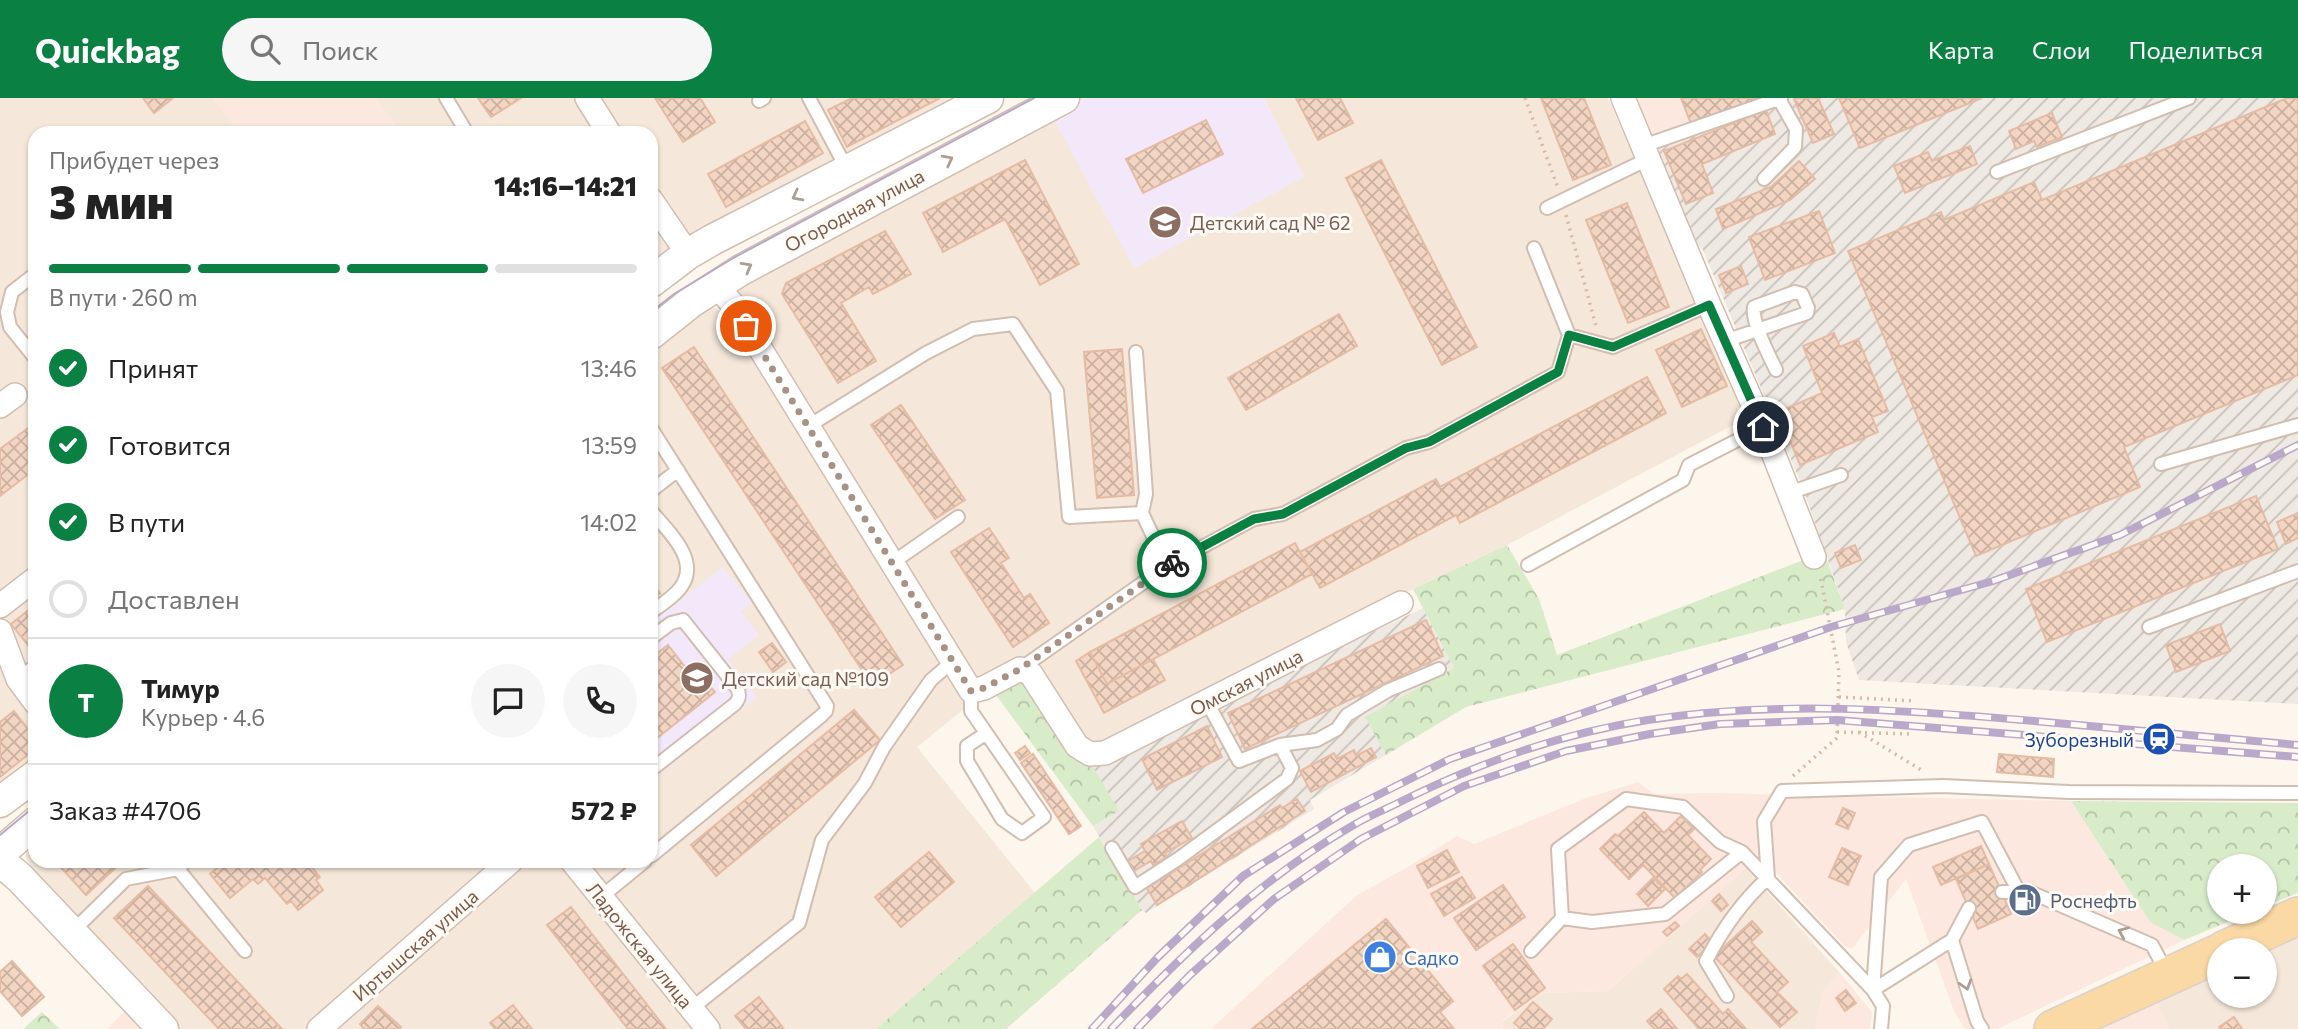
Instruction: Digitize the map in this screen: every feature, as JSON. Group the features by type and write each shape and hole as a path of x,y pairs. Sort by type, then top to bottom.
{"main road":[{"path":"2250,938 2298,916"},
{"path":"2054,1029 2207,959"}],"street":[{"path":"587,98 605,126"},
{"name":"Огородная улица","path":"658,329 716,285 1064,98"},
{"path":"1623,98 1763,427 1814,556"},
{"name":"Огородная улица","path":"658,277 688,254 985,99"},
{"path":"658,210 688,254"},
{"path":"716,285 734,306 971,691 984,688 1020,669"},
{"path":"0,606 28,584"},
{"name":"Омская улица","path":"1020,669 1031,674 1077,746 1090,754 1105,753 1401,604"},
{"path":"0,631 27,673"},
{"path":"0,802 28,781"},
{"path":"0,853 28,829"},
{"path":"0,861 72,932 163,1029"},
{"name":"Иртышская улица","path":"319,1029 503,868"},
{"name":"Ладожская улица","path":"578,868 708,1029"}],"lane":[{"path":"446,98 463,126"},
{"path":"809,98 847,169"},
{"path":"1997,172 2189,98"},
{"path":"1547,208 1645,152 1780,99 1796,129 1795,147 1764,179"},
{"path":"1020,669 1167,566 1254,519 1283,514 1406,448 1429,442 1558,372 1569,335 1534,248"},
{"path":"28,279 12,292 7,312 10,327 28,349"},
{"path":"1569,335 1613,347 1709,305"},
{"path":"807,427 926,353 972,329 1013,324 1057,391 1069,517 1142,513"},
{"path":"1725,341 1760,331 1776,370"},
{"path":"1136,352 1146,494 1142,513 1167,566"},
{"path":"2161,464 2298,425"},
{"path":"1528,565 1683,480 1689,465 1763,427"},
{"path":"658,439 827,706 821,716 658,850"},
{"path":"658,486 678,470"},
{"path":"1789,493 1841,475"},
{"path":"892,563 958,517"},
{"path":"658,520 684,553 687,566 685,580 680,589 658,606"},
{"path":"2148,627 2298,571"},
{"path":"658,633 671,623 682,620 739,693 735,704 658,764"},
{"path":"692,1008 799,923 822,840 864,783 884,747 931,680 952,662"},
{"path":"1207,702 1239,761 1280,745 1317,740 1337,729 1347,715 1387,691 1439,669"},
{"path":"971,691 971,711 1044,817 1022,833 1002,818 967,761 967,746 985,734"},
{"path":"1112,848 1135,887 1287,779 1292,768 1280,745"},
{"path":"1768,878 1764,821 1782,791 1943,786 2069,793 2298,793"},
{"path":"1531,951 1562,918 1558,849 1626,799 1683,807 1720,842 1742,852 1873,990 1883,1006 1881,1029"},
{"path":"1873,990 1881,877 1909,845 1982,822 2020,892"},
{"path":"1562,918 1592,922 1665,914 1742,852"},
{"path":"72,932 126,880 171,868"},
{"path":"184,868 245,951"},
{"path":"601,897 636,868"},
{"path":"1727,996 1706,961 1718,938 1750,894 1768,878"},
{"path":"2001,892 2030,892 2152,945 2169,977"},
{"path":"1873,990 1952,940 1969,908"},
{"path":"1952,940 1977,1021 1982,1029"}],"path":[{"path":"1525,98 1562,200 1601,344"},
{"path":"1782,791 1797,770 1837,738 1838,660 1824,589"},
{"path":"1839,697 1914,701"},
{"path":"1837,732 1912,734"},
{"path":"1859,732 1912,763 1943,786"}],"shaded area":[{"path":"0,98 576,98 594,126 28,126 28,766 0,788"},
{"path":"212,98 376,98 397,126 234,126"},
{"path":"597,98 966,98 687,237 658,194 658,126 615,126"},
{"name":"Детский сад № 62","path":"1081,98 1264,98 1304,177 1134,268 1051,114"},
{"path":"1264,98 1608,98 1746,418 1507,545 1413,589 1104,746 1090,747 988,680 977,678 744,307 738,295 741,279 1051,114 1304,177"},
{"path":"1632,98 1768,98 1649,142"},
{"path":"1768,98 2298,98 2298,704 1859,680 1846,642 1845,609 1803,488 1703,250 1688,235 1649,142"},
{"path":"658,227 669,247 658,260"},
{"path":"711,307 728,314 969,705 917,747 1035,893 876,1029 174,1029 32,868 658,868 658,341"},
{"name":"Детский сад №109","path":"723,567 752,603 741,612 759,635 728,659 757,697 658,775 658,618"},
{"path":"1423,608 1454,668 1366,717 1386,755 1310,800 1314,809 1146,913 1142,910 1093,826 1118,811 1089,760 1104,760"},
{"path":"1638,782 1654,794 2071,801 2150,922 2184,940 1997,1029 1965,1029 1954,1011 1906,879 1852,949 1845,946 1760,856 1608,991 1542,993 1503,1020 1503,1029 1211,1029 1356,896 1457,836 1474,844 1586,798"},
{"path":"1746,868 1840,973 1823,991 1815,1029 1503,1029 1503,1021 1542,993 1608,991"},
{"path":"2298,937 2298,1029 2170,1029 2156,1002 2207,979 2207,1008 2277,1008 2277,947"},
{"path":"1840,973 1872,1012 1870,1029 1815,1029 1823,991"},
{"path":"2156,1002 2170,1029 2101,1029"},
{"path":"126,1010 147,1029 107,1029"}],"green space":[{"path":"1507,545 1539,599 1557,655 1824,552 1845,609 1466,707 1386,755 1365,717 1454,668 1413,589"},
{"path":"1019,677 1089,760 1119,811 1093,826 993,691"},
{"path":"2071,801 2298,803 2298,893 2277,901 2277,854 2207,854 2207,924 2223,924 2184,940 2150,922"},
{"path":"1099,837 1142,910 1006,1029 876,1029"},
{"path":"42,1012 60,1029 23,1029"}],"building":[{"path":"143,98 173,98 154,113"},
{"path":"478,98 521,98 491,117"},
{"path":"655,98 700,98 715,122 683,142"},
{"path":"852,98 940,98 847,147 828,110"},
{"path":"1296,98 1340,98 1353,123 1318,140"},
{"path":"1541,98 1584,98 1611,165 1573,180"},
{"path":"1681,98 1759,98 1691,124"},
{"path":"1818,98 1834,134 1813,143 1794,99"},
{"path":"1839,98 1982,98 1860,148"},
{"path":"2287,98 2298,98 2298,375 2124,447 2140,487 1976,556 1848,251 1941,212 1944,220 2034,182 2042,200"},
{"path":"1766,110 1775,134 1702,164 1713,193 1686,204 1664,151"},
{"path":"2052,113 2062,137 2037,147 2034,141 2016,149 2009,131"},
{"path":"1206,120 1223,154 1143,193 1126,159"},
{"path":"805,121 823,153 726,207 708,174"},
{"path":"1970,146 1977,164 1905,193 1894,166 1928,152 1932,161"},
{"path":"1025,160 1079,264 1040,285 1005,219 943,252 923,213"},
{"path":"1381,160 1477,347 1442,365 1346,178"},
{"path":"1799,161 1815,179 1790,200 1723,229 1716,209 1771,187"},
{"path":"1627,203 1669,307 1628,323 1586,220"},
{"path":"1819,211 1835,253 1765,280 1749,237"},
{"path":"885,231 911,274 873,294 869,287 841,303 876,361 838,383 782,294 786,283"},
{"path":"1741,266 1748,284 1726,293 1719,275"},
{"path":"1339,314 1357,346 1246,410 1228,378"},
{"path":"1701,329 1727,386 1682,407 1656,350"},
{"path":"1834,333 1840,347 1858,339 1888,411 1872,417 1878,432 1800,465 1778,412 1822,393 1803,346"},
{"path":"694,347 903,665 872,685 662,368"},
{"path":"1122,349 1134,495 1097,498 1084,352"},
{"path":"1647,377 1666,413 1460,523 1456,515 1320,588 1300,552 1436,479 1440,487"},
{"path":"901,405 965,500 935,519 871,425"},
{"path":"28,428 28,474 0,496 0,449"},
{"path":"2256,496 2278,549 2047,642 2026,589"},
{"path":"2298,513 2298,538 2286,544 2277,522"},
{"path":"989,528 1009,558 1001,563 1024,598 1030,594 1049,623 1013,647 951,552"},
{"path":"1295,543 1312,574 1107,684 1090,652"},
{"path":"1855,545 1861,560 1841,568 1835,553"},
{"path":"28,611 28,645 11,624"},
{"path":"1426,620 1443,656 1245,749 1228,713"},
{"path":"2220,624 2230,651 2176,672 2166,645"},
{"path":"772,643 786,662 773,672 759,652"},
{"path":"668,645 697,682 702,677 715,692 658,737 658,653"},
{"path":"1090,652 1107,684 1153,659 1165,680 1104,713 1076,661"},
{"path":"854,710 880,740 716,876 691,845"},
{"path":"14,711 28,729 28,755 0,777 0,722"},
{"path":"1207,726 1222,757 1157,790 1142,759"},
{"path":"1025,746 1030,753 1020,760 1015,753"},
{"path":"1371,748 1376,757 1311,792 1300,771 1334,753 1337,759 1354,750 1356,756"},
{"path":"1033,754 1081,826 1069,834 1021,763"},
{"path":"1999,754 2054,759 2053,777 1997,772"},
{"path":"1297,799 1305,811 1157,905 1147,888 1280,805 1282,808"},
{"path":"1843,808 1855,813 1848,829 1836,824"},
{"path":"1644,812 1664,833 1681,816 1694,829 1688,835 1711,859 1700,870 1702,872 1675,898 1643,865 1629,879 1600,849"},
{"path":"1182,821 1192,838 1165,853 1167,857 1153,865 1151,861 1134,871 1128,861 1145,851 1141,844"},
{"path":"1981,846 1989,864 1941,885 1933,867"},
{"path":"1842,848 1861,856 1848,885 1829,877"},
{"path":"1447,850 1459,872 1428,888 1417,866"},
{"path":"929,852 954,882 901,927 875,897"},
{"path":"1989,864 2011,914 1978,929 1956,879"},
{"path":"61,868 115,868 86,895"},
{"path":"217,868 313,868 320,877 316,880 323,890 298,910 291,901 287,904 265,878 258,884 253,879 230,898 210,874"},
{"path":"1462,877 1475,898 1444,916 1431,894"},
{"path":"1653,878 1665,889 1648,906 1637,894"},
{"path":"1503,885 1525,917 1476,950 1454,918"},
{"path":"148,886 282,1029 219,1029 114,918"},
{"path":"1719,894 1728,905 1721,911 1712,901"},
{"path":"571,907 666,1029 628,1029 547,925"},
{"path":"1386,919 1453,1001 1440,1012 1454,1029 1252,1029"},
{"path":"1752,921 1762,932 1751,942 1788,982 1777,992 1797,1012 1780,1027 1714,956"},
{"path":"1675,922 1679,926 1667,936 1663,932"},
{"path":"1705,934 1713,943 1697,957 1689,949"},
{"path":"1513,944 1545,988 1515,1010 1483,966"},
{"path":"12,961 44,997 22,1016 0,991 0,972"},
{"path":"1687,974 1723,1014 1728,1009 1746,1029 1699,1029 1664,989 1678,976 1681,979"},
{"path":"1846,990 1856,1003 1845,1011 1836,998"},
{"path":"759,997 784,1029 746,1029 735,1016"},
{"path":"1533,1002 1552,1019 1543,1029 1521,1029 1514,1023"},
{"path":"513,1005 532,1029 495,1029 490,1023"},
{"path":"378,1006 401,1027 399,1029 364,1029 360,1024"},
{"path":"1661,1009 1677,1029 1654,1029 1647,1021"},
{"path":"2234,1017 2242,1029 2219,1027"}],"tram line":[{"path":"658,307 735,257 1034,98"},
{"path":"0,835 28,812"}],"railway":[{"path":"1092,1029 1158,957 1243,876 1344,812 1450,759 1831,627 1993,581 2120,535 2298,445"},
{"path":"1111,1029 1224,919 1318,847 1364,819 1463,773 1523,751 1585,733 1648,720 1696,714 1744,710 1841,709 1986,717 2298,745"},
{"path":"1137,1029 1189,976 1274,899 1361,839 1464,786 1566,751 1650,734 1720,724 1837,720 2298,757"}],"way so far":[{"path":"746,326 971,691 984,688 1020,669 1172,563"}],"place":[{"name":"Детский сад № 62","path":"1165,222"},
{"name":"Детский сад №109","path":"697,678"},
{"name":"Зуборезный","path":"2159,739"},
{"name":"Роснефть","path":"2025,900"},
{"name":"Садко","path":"1380,957"}],"route":[{"path":"1172,563 1254,519 1283,514 1406,448 1429,442 1558,372 1569,335 1613,347 1709,305 1763,427"}]}
